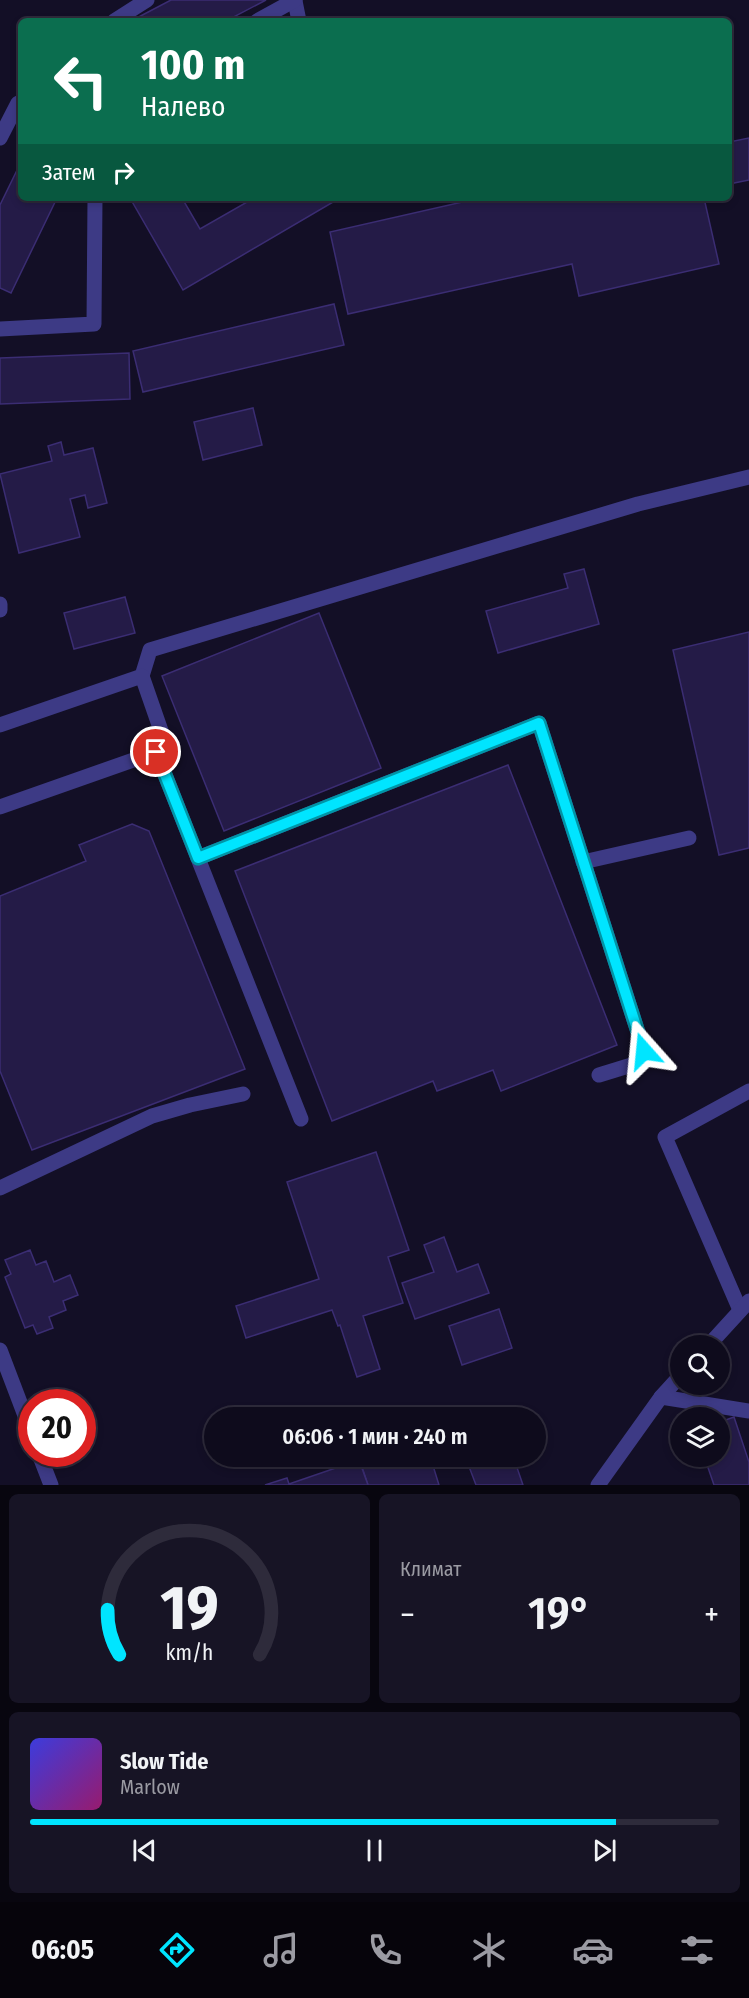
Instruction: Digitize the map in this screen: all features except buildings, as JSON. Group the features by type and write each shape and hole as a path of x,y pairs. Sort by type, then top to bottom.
{"street":[{"path":"119,18 147,0"},
{"path":"262,18 295,0 298,18"},
{"path":"0,138 18,103"},
{"path":"0,329 94,324 95,201"},
{"path":"0,807 166,748 142,676 150,650 638,504 749,477"},
{"path":"0,604 0,610"},
{"path":"0,725 142,676"},
{"path":"198,858 539,723 644,1051 638,1063 599,1076"},
{"path":"156,752 301,1119"},
{"path":"584,862 689,838"},
{"path":"718,1335 745,1305 665,1137 749,1091"},
{"path":"0,1188 152,1116 243,1094"},
{"path":"0,1350 18,1397"},
{"path":"598,1485 670,1387"},
{"path":"661,1396 749,1412"},
{"path":"44,1467 51,1485"}],"route":[{"path":"156,752 198,858 539,723 644,1051"}]}
